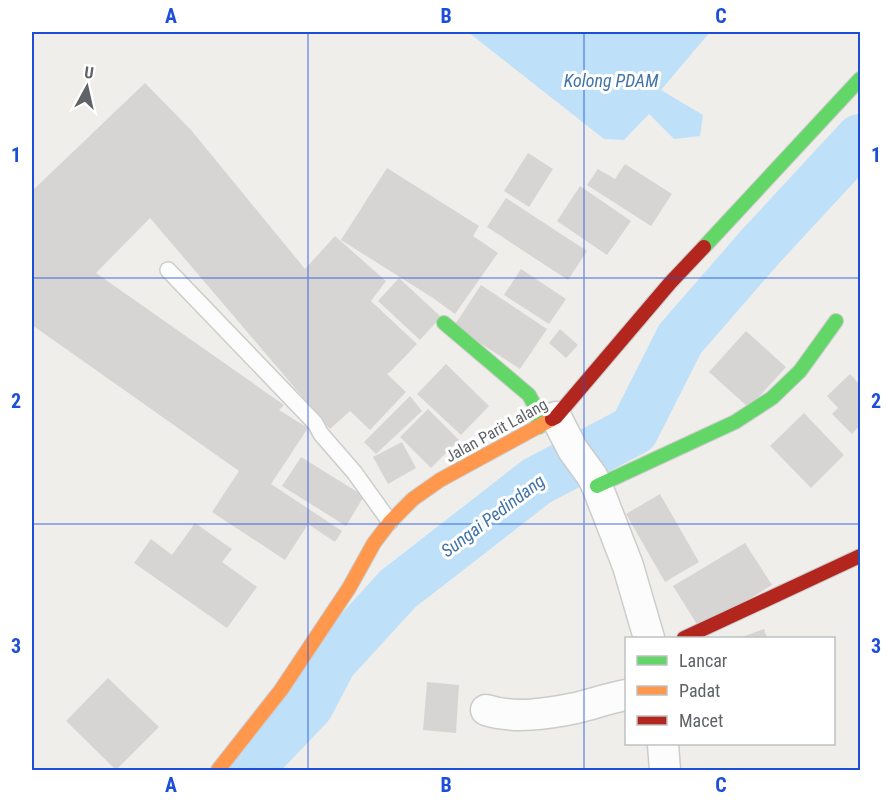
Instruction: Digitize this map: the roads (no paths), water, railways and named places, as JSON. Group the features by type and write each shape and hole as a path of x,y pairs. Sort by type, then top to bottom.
{"street":[{"name":"Jalan Parit Lalang","path":"218,771 281,690 349,588 374,543 390,522 413,499 440,480 547,422 670,284 861,79"},
{"path":"595,481 735,422 772,398 800,371 836,321"},
{"path":"444,323 529,395 537,410 573,450 595,481 628,566 648,637"},
{"path":"688,637 861,556"},
{"path":"486,710 500,714 529,715 575,708 625,695"},
{"path":"663,745 665,771"}],"lane":[{"path":"168,270 315,423 321,434 354,472 390,522"}],"water":[{"name":"Kolong PDAM","path":"468,32 710,32 661,90 703,115 700,136 674,139 649,114 624,140 604,139"}],"waterway":[{"name":"Sungai Pedindang","path":"247,770 309,705 332,661 398,589 537,481 634,430 680,339 760,247 860,139"}]}
